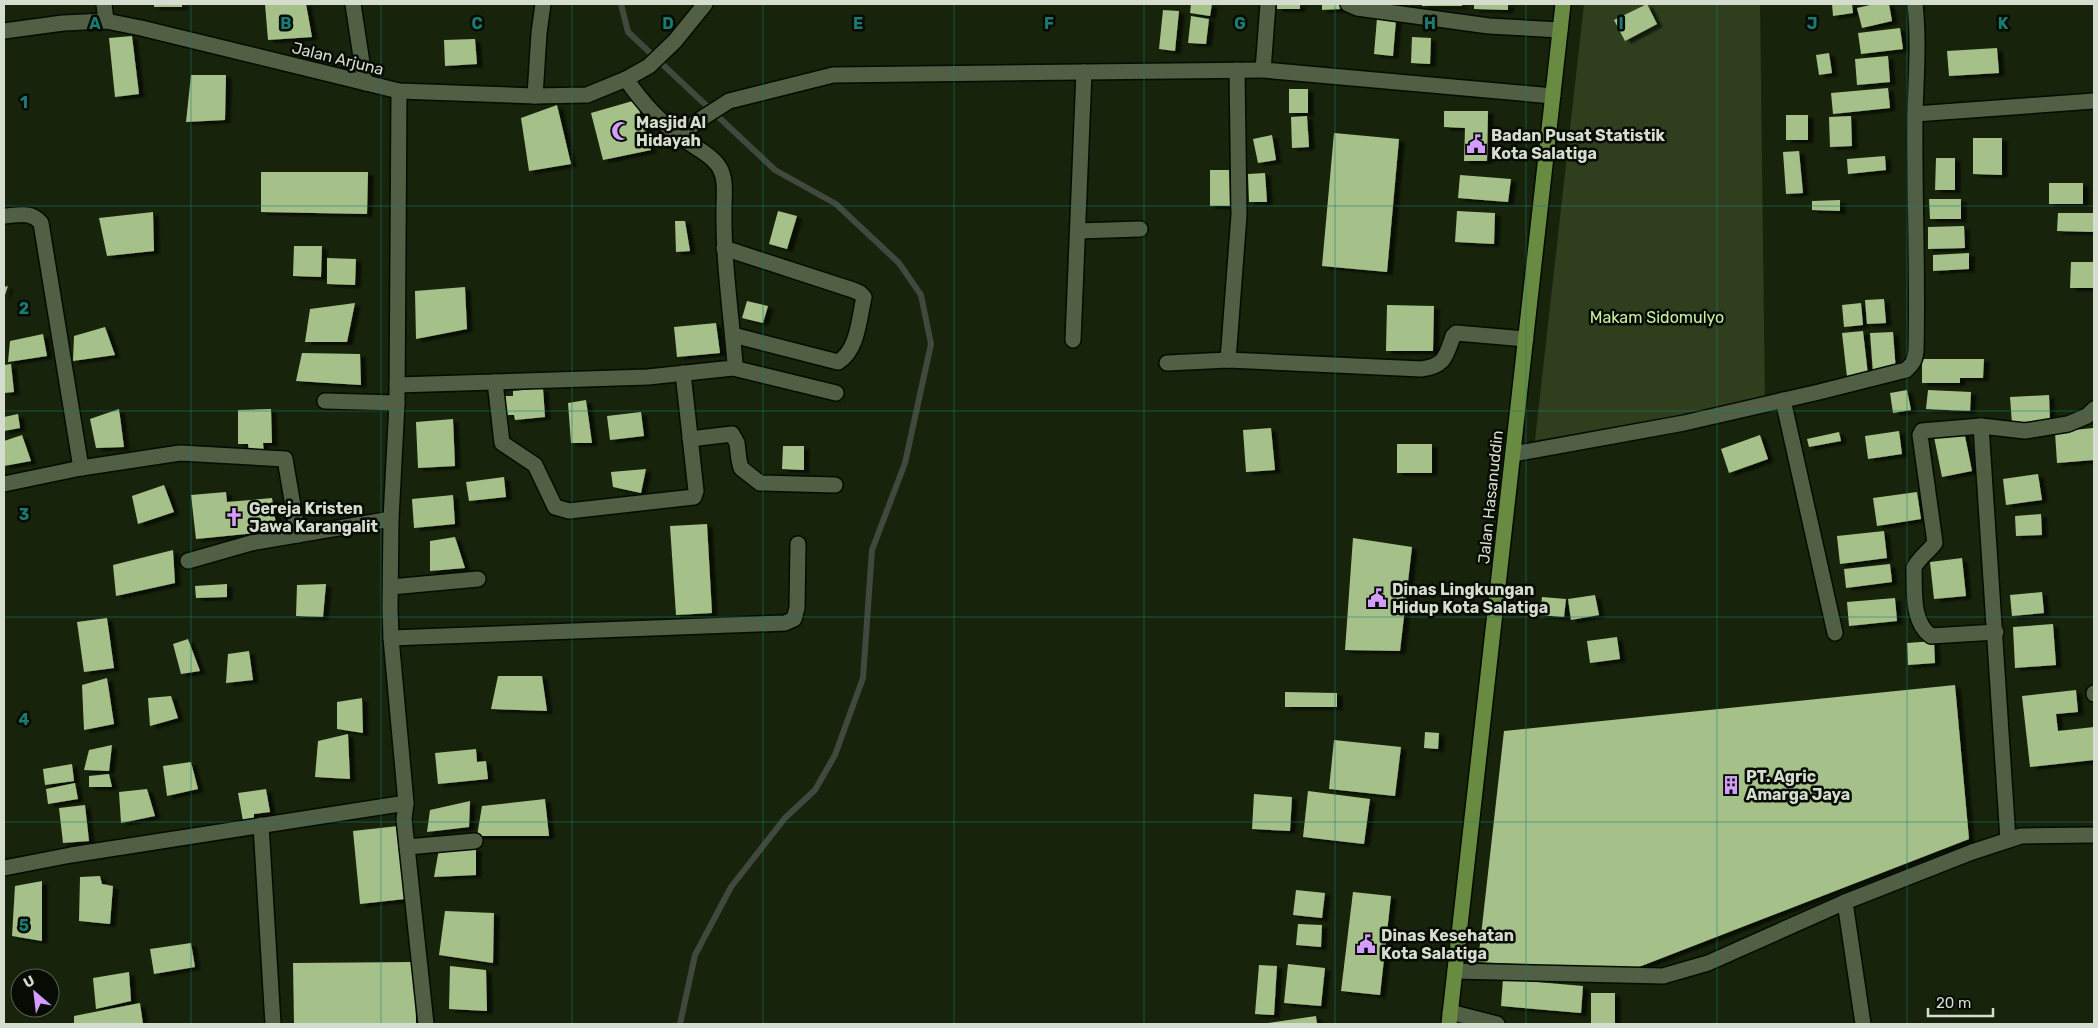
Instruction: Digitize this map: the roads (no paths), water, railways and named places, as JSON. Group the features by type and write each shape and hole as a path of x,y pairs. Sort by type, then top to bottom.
{"main road":[{"name":"Jalan Hasanuddin","path":"1449,1018 1563,4"}],"street":[{"path":"104,4 106,21"},
{"path":"353,4 365,83"},
{"path":"535,96 543,4"},
{"name":"Jalan Arjuna","path":"4,31 63,23 106,21 399,91 535,96 587,95 626,79 649,66 675,41 704,4"},
{"path":"1263,70 1268,4"},
{"path":"1348,4 1357,8 1489,26 1560,30"},
{"path":"1512,454 1684,423 1783,400 1906,370 1915,360 1917,294 1915,114 1918,68 1915,4"},
{"path":"1228,360 1239,215 1237,70"},
{"path":"678,136 730,101 833,75 1263,70 1553,96"},
{"path":"1072,340 1084,72"},
{"path":"626,79 660,119 678,136 716,162 722,171 724,185 724,248 733,335 735,364 733,368"},
{"path":"399,91 397,404 391,519 391,638 406,803 404,819 426,1024"},
{"path":"1915,114 2094,101"},
{"path":"4,216 27,215 36,217 41,223 82,468"},
{"path":"1078,231 1140,229"},
{"path":"724,248 853,290 864,297 851,350 846,358 838,362 733,335"},
{"path":"1167,363 1228,360 1421,369 1431,368 1443,361 1456,333 1526,339"},
{"path":"397,385 648,377 733,368 836,393"},
{"path":"495,382 502,443 536,465 555,507 569,511 694,497 696,491 683,373"},
{"path":"1783,400 1835,633"},
{"path":"325,401 397,404"},
{"path":"1996,632 1931,636 1921,625 1916,610 1914,568 1916,563 1927,554 1935,543 1920,435 1922,431 1981,426 2025,430 2068,424 2087,416 2094,409"},
{"path":"1981,426 1996,632 2008,840"},
{"path":"690,439 732,434 737,443 738,460 741,468 760,483 835,486"},
{"path":"4,484 82,468 180,453 285,458 298,535"},
{"path":"188,561 251,543 391,519"},
{"path":"391,638 785,623 794,619 797,608 798,544"},
{"path":"391,587 478,579"},
{"path":"4,868 71,855 406,803"},
{"path":"261,825 273,1024"},
{"path":"1455,971 1663,976 1708,963 1845,902 1972,852 2008,840 2021,836 2094,835"},
{"path":"407,847 475,842"},
{"path":"1845,902 1863,1024"},
{"path":"1449,1018 1497,1024"}],"waterway":[{"path":"621,4 628,32 775,170 836,204 899,263 921,295 931,344 905,463 872,550 863,678 835,755 815,790 785,818 731,887 695,955 680,1024"}],"place":[{"name":"Masjid Al Hidayah","path":"621,131"},
{"name":"Badan Pusat Statistik Kota Salatiga","path":"1476,144"},
{"name":"Gereja Kristen Jawa Karangalit","path":"234,517"},
{"name":"Dinas Lingkungan Hidup Kota Salatiga","path":"1377,598"},
{"name":"PT. Agric Amarga Jaya","path":"1731,785"},
{"name":"Dinas Kesehatan Kota Salatiga","path":"1366,944"}],"park label":[{"name":"Makam Sidomulyo","path":"1657,317"}]}
